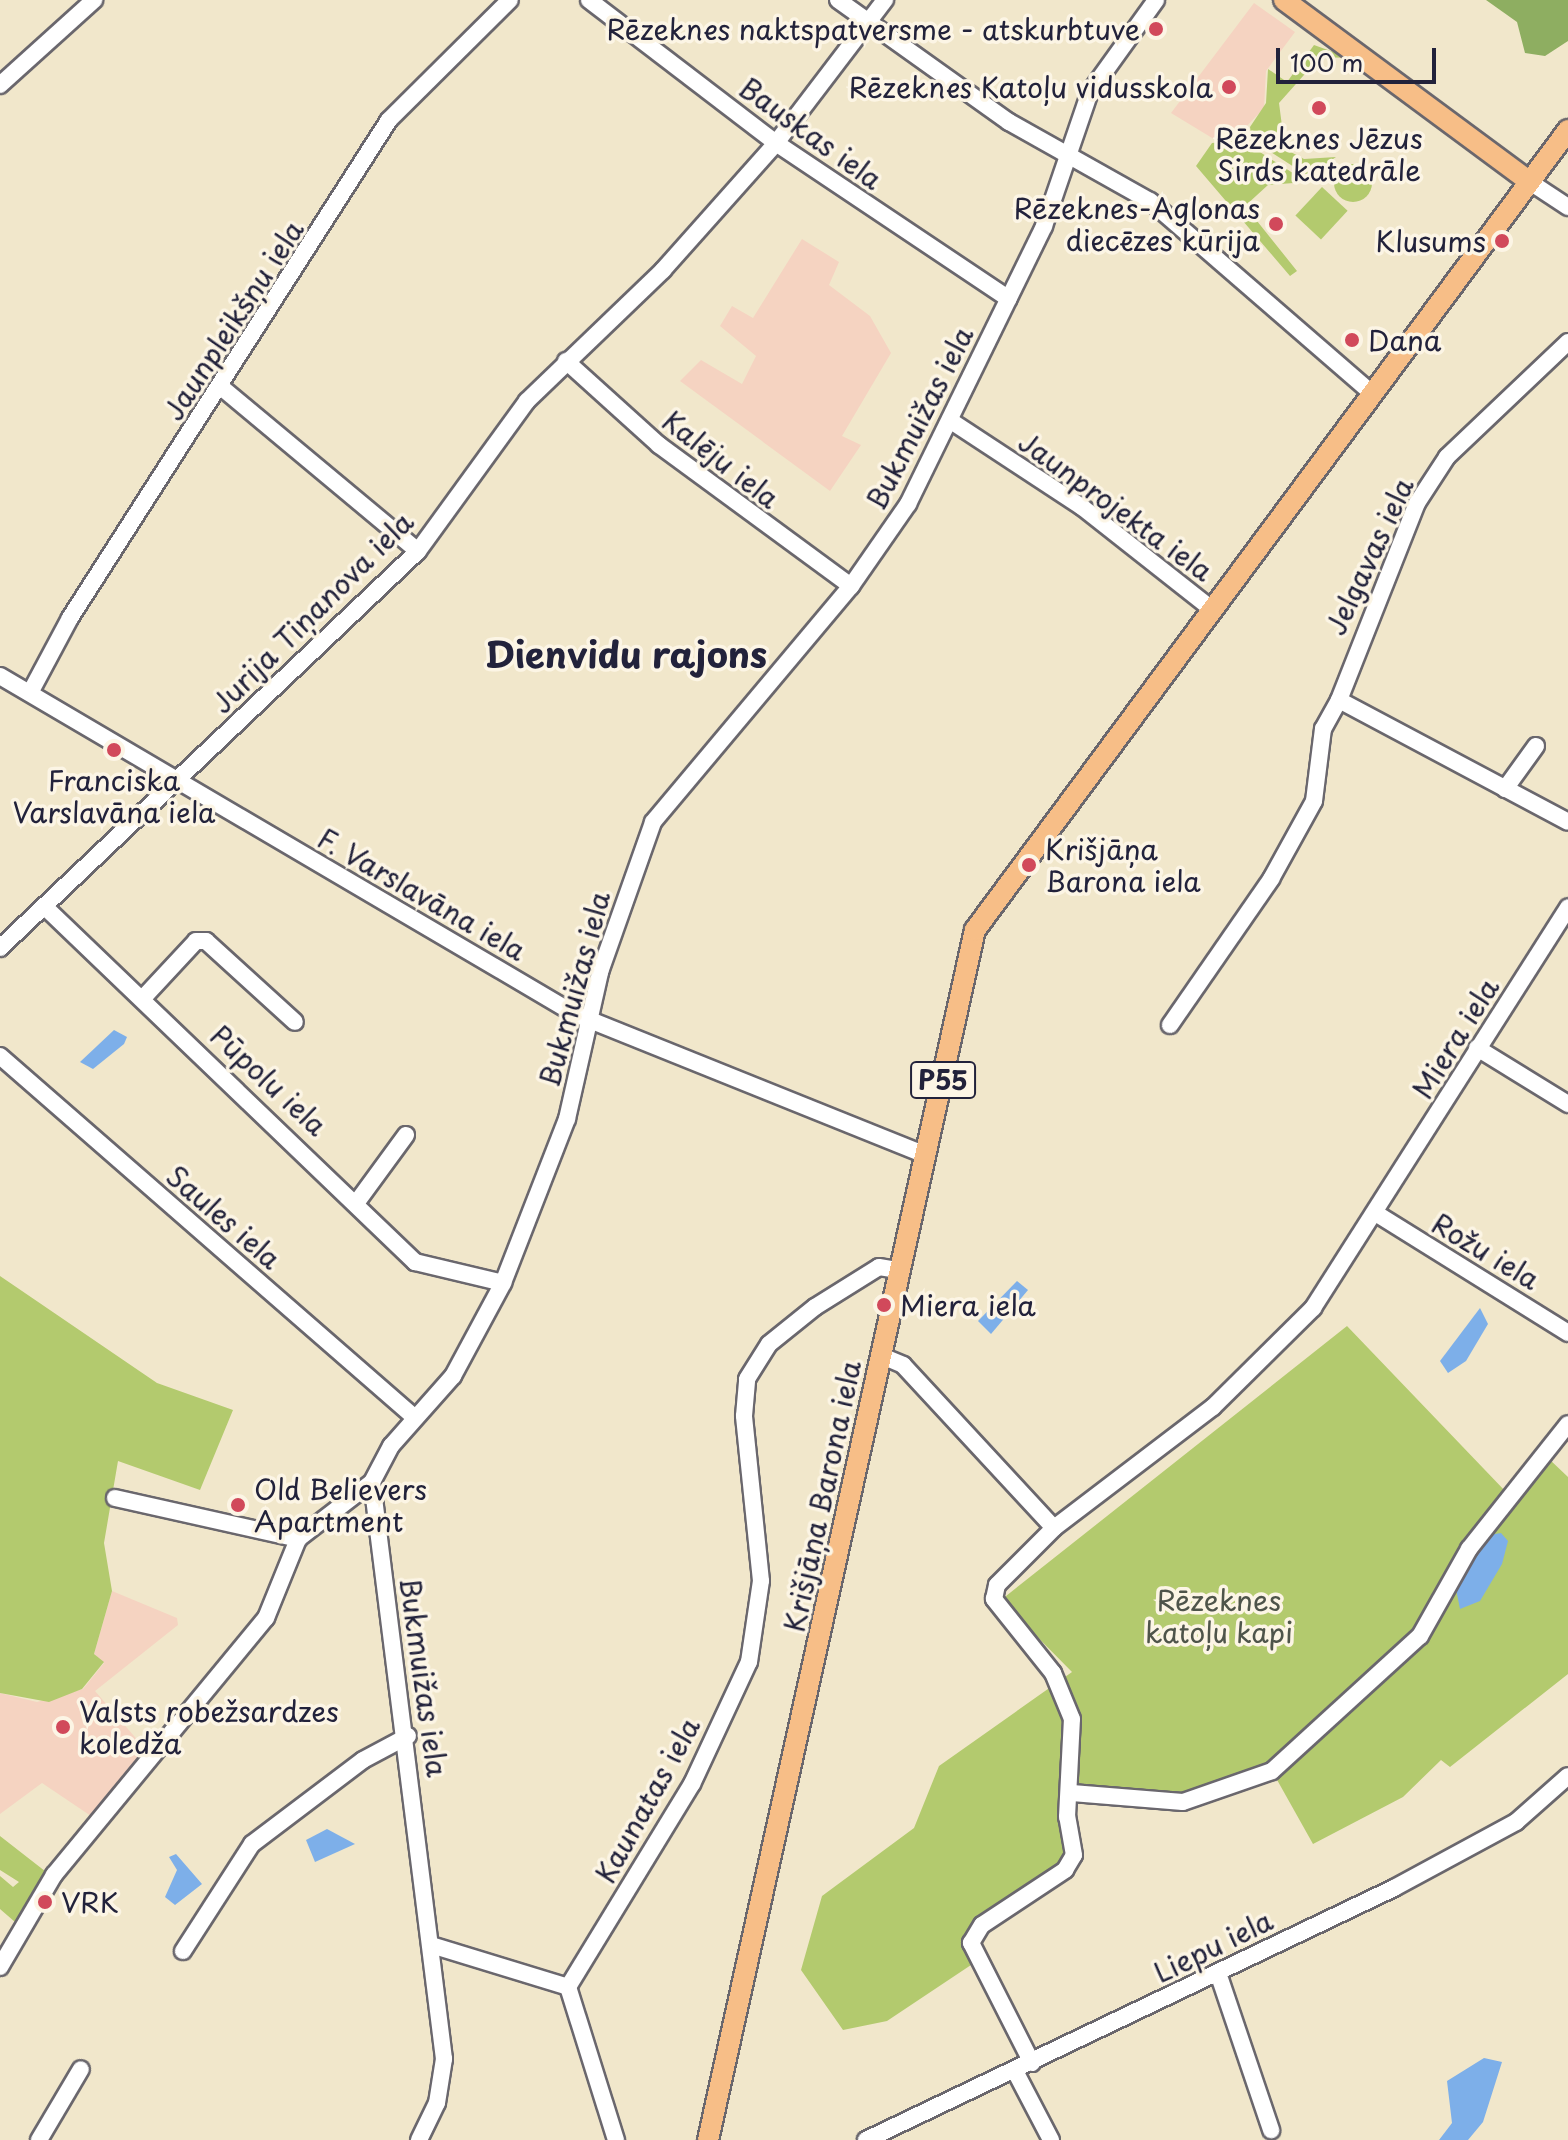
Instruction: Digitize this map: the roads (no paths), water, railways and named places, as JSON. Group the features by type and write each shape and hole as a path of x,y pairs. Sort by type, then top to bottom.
{"main road":[{"path":"1284,0 1527,180"},
{"name":"Krišjāņa Barona iela","path":"708,2140 882,1356 897,1270 926,1155 975,930 1209,607 1372,393 1527,180 1568,130"}],"street":[{"path":"0,85 94,0"},
{"name":"Jaunpleikšņu iela","path":"30,693 70,618 221,387 389,120 510,0"},
{"name":"Bauskas iela","path":"589,0 776,143 1009,299"},
{"path":"838,0 1069,159 1186,228 1372,393"},
{"name":"Jurija Tiņanova iela","path":"0,948 418,551 510,422 566,361 663,270 776,143 885,0"},
{"name":"Bukmuižas iela","path":"419,2140 443,2081 408,1736 372,1482 414,1417 453,1376 503,1283 567,1119 589,1021 653,822 851,586 908,504 1009,299 1069,159 1090,92 1156,0"},
{"path":"1527,180 1568,207"},
{"name":"Jelgavas iela","path":"1170,1025 1271,879 1314,801 1323,729 1339,700 1417,503 1447,457 1568,342"},
{"name":"Kalēju iela","path":"566,361 659,445 851,586"},
{"path":"221,387 418,551"},
{"name":"Jaunprojekta iela","path":"951,421 1082,507 1209,607"},
{"name":"F. Varslavāna iela","path":"0,676 589,1021 926,1155"},
{"path":"1339,700 1568,822"},
{"path":"1505,789 1536,746"},
{"name":"Pūpolu iela","path":"45,907 144,997 415,1262 503,1283"},
{"name":"Miera iela","path":"1032,2063 971,1943 982,1925 1070,1866 1075,1740 1064,1694 994,1599 997,1585 1054,1528 1213,1407 1313,1308 1377,1214 1477,1048 1568,907"},
{"path":"144,997 196,941 206,941 295,1022"},
{"path":"1477,1048 1568,1104"},
{"name":"Saules iela","path":"0,1056 414,1417"},
{"path":"357,1202 406,1135"},
{"name":"Rožu iela","path":"1377,1214 1568,1333"},
{"name":"Kaunatas iela","path":"568,1987 692,1784 749,1662 761,1581 743,1403 752,1368 815,1307 879,1267 897,1270"},
{"path":"882,1356 903,1365 1054,1528"},
{"path":"1072,1793 1194,1800 1272,1771 1420,1636 1469,1549 1568,1424"},
{"path":"0,1967 54,1875 266,1618 298,1539 372,1482"},
{"path":"115,1498 298,1539"},
{"path":"183,1951 252,1844 363,1760 408,1736"},
{"name":"Liepu iela","path":"866,2140 1218,1973 1496,1833 1568,1776"},
{"path":"431,1945 568,1987 616,2140"},
{"path":"1218,1973 1271,2130"},
{"path":"39,2140 81,2069"},
{"path":"1015,2071 1051,2140"}],"water":[{"path":"114,1030 127,1037 124,1044 93,1069 80,1062"},
{"path":"1017,1281 1028,1290 991,1334 978,1321"},
{"path":"1480,1308 1488,1324 1466,1361 1448,1373 1440,1361"},
{"path":"1501,1533 1508,1541 1502,1564 1480,1601 1460,1609 1456,1589 1489,1535"},
{"path":"327,1829 355,1844 315,1862 306,1840"},
{"path":"176,1854 202,1884 175,1905 165,1897 177,1870 169,1857"},
{"path":"1484,2058 1502,2062 1483,2122 1468,2140 1439,2140 1452,2123 1447,2081"}],"place":[{"name":"Rēzeknes naktspatversme - atskurbtuve","path":"1156,29"},
{"name":"Rēzeknes Katoļu vidusskola","path":"1229,87"},
{"name":"Rēzeknes Jēzus Sirds katedrāle","path":"1319,108"},
{"name":"Rēzeknes-Aglonas diecēzes kūrija","path":"1276,224"},
{"name":"Klusums","path":"1502,241"},
{"name":"Dana","path":"1352,340"},
{"name":"Franciska Varslavāna iela","path":"114,750"},
{"name":"Krišjāņa Barona iela","path":"1029,865"},
{"name":"Miera iela","path":"884,1305"},
{"name":"Old Believers Apartment","path":"238,1505"},
{"name":"Valsts robežsardzes koledža","path":"63,1727"},
{"name":"VRK","path":"45,1902"}],"district":[{"name":"Dienvidu rajons","path":"626,654"}],"park label":[{"name":"Rēzeknes katoļu kapi","path":"1219,1616"}]}
